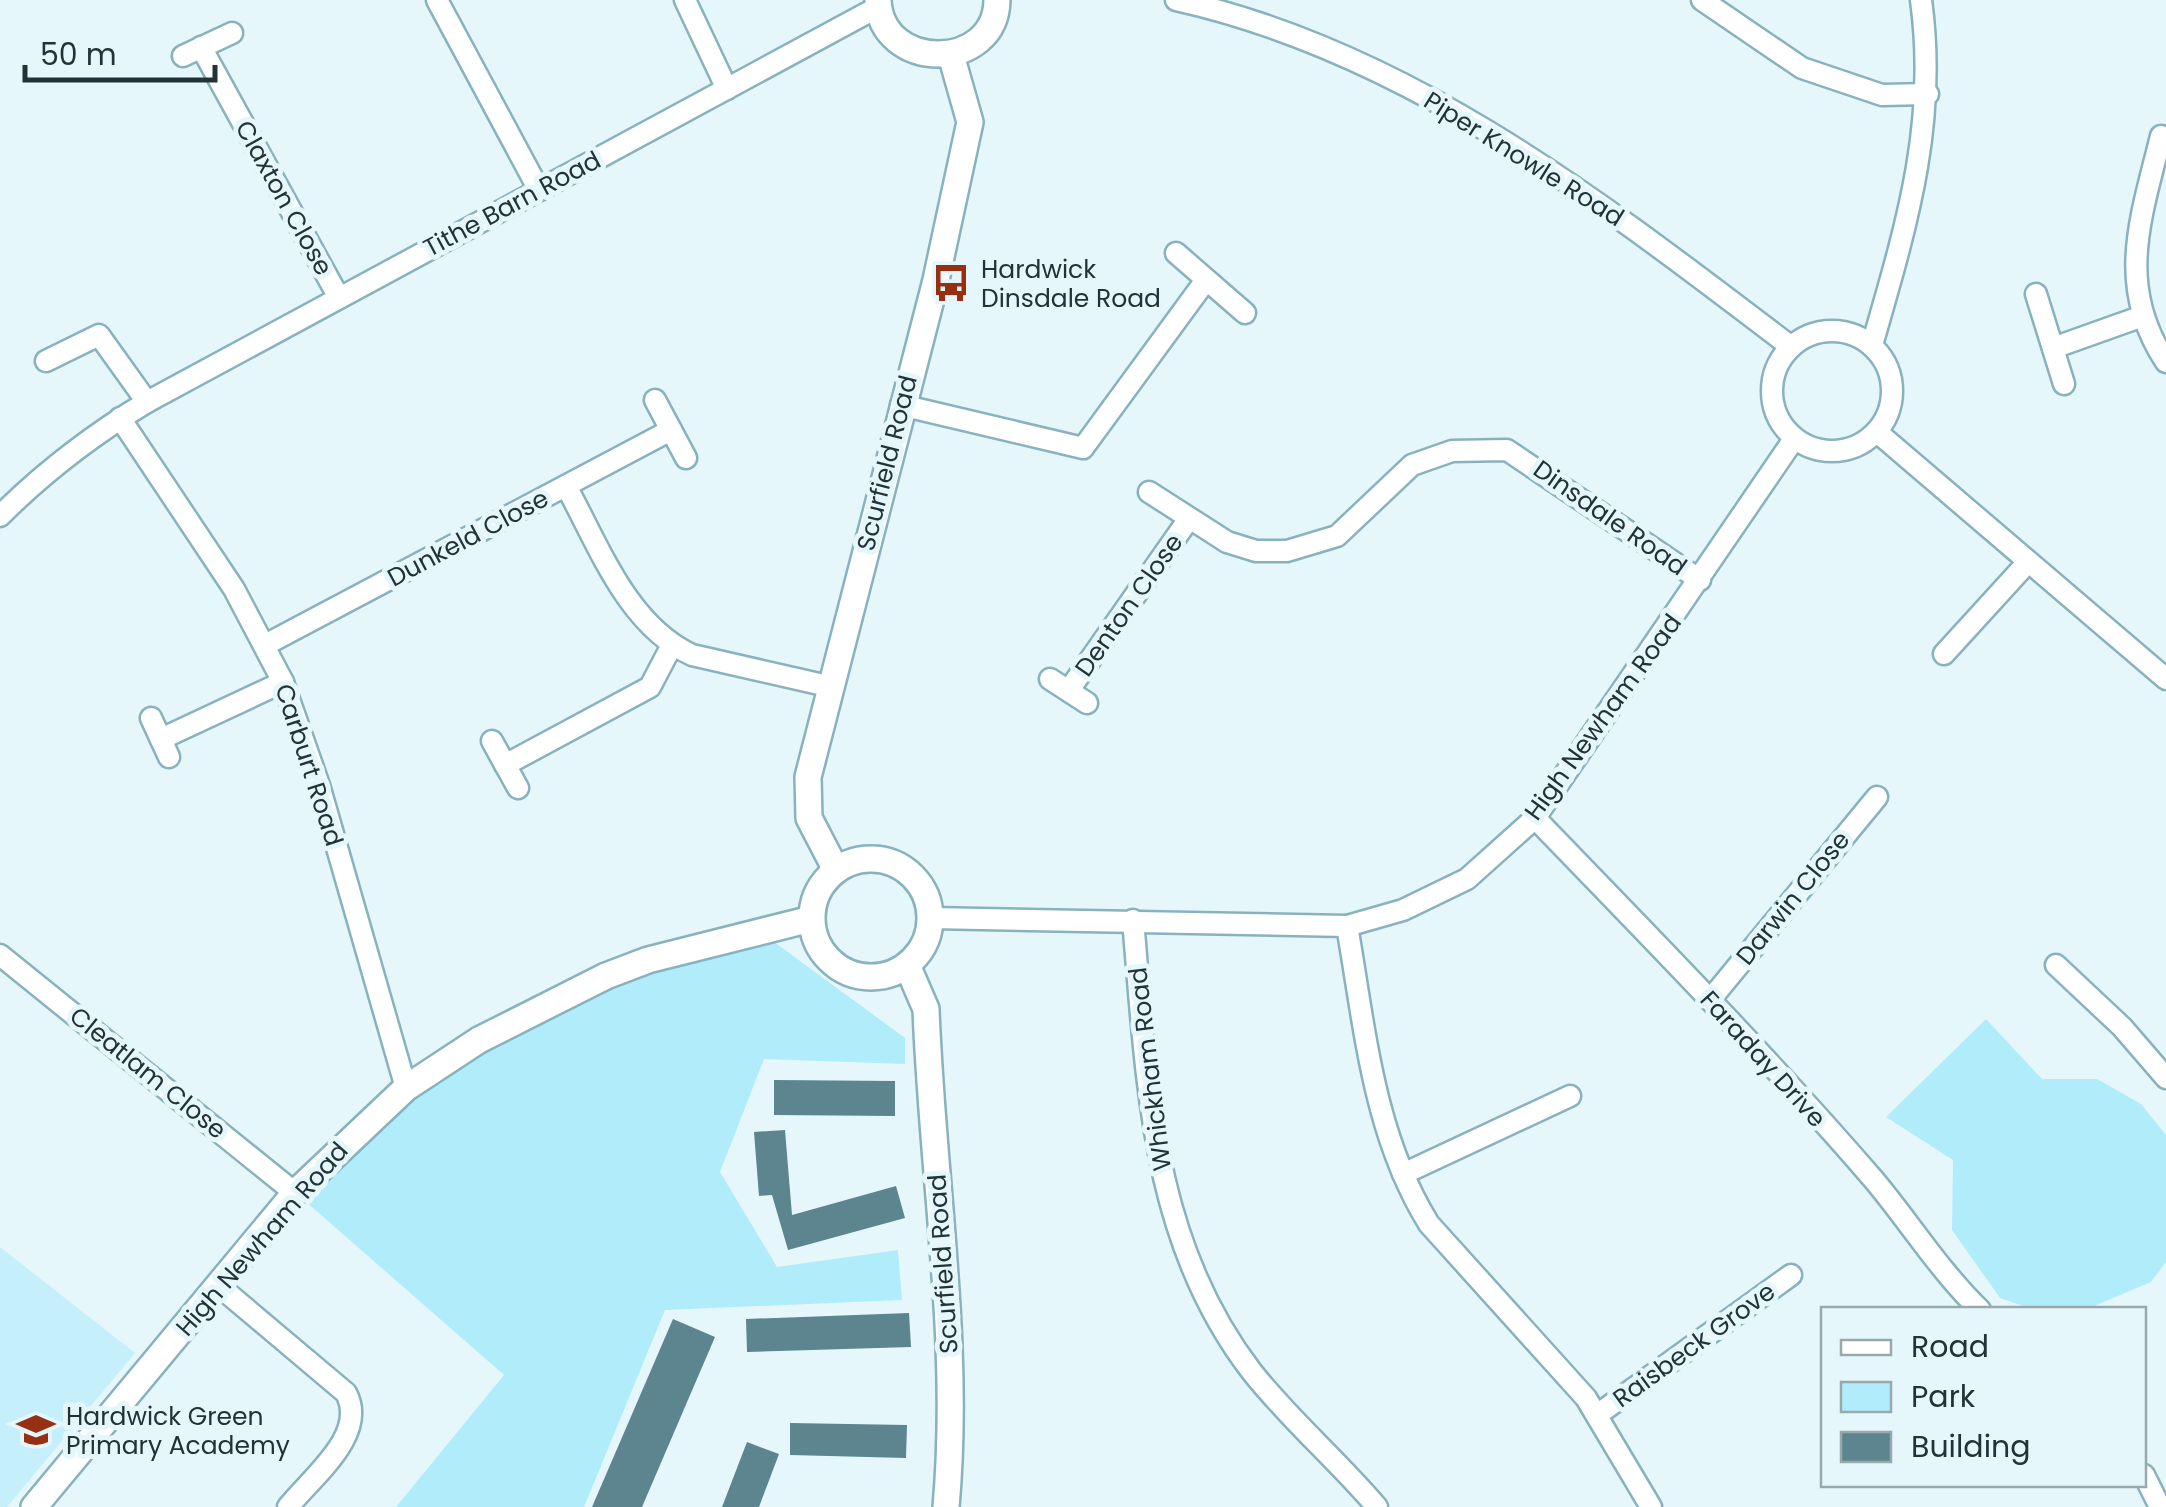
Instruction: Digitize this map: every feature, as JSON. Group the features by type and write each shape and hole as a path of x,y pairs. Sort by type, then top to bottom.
{"street":[{"path":"437,0 539,190"},
{"path":"685,0 727,90"},
{"path":"878,4 884,23 905,46 935,56 952,55 973,45 988,29 997,0"},
{"name":"Piper Knowle Road","path":"1176,0 1223,10 1308,43 1470,119 1617,215 1790,346"},
{"path":"1702,0 1802,68 1882,95 1928,94"},
{"path":"1872,345 1914,201 1928,94 1929,59 1922,0"},
{"name":"Tithe Barn Road","path":"0,516 27,489 147,402 727,90 878,4"},
{"name":"Claxton Close","path":"232,33 192,52 338,296"},
{"name":"Scurfield Road","path":"836,868 809,818 808,778 900,405 936,280 970,122 952,55"},
{"path":"2160,136 2157,192 2137,229 2140,317 2166,362"},
{"path":"1176,254 1245,313"},
{"path":"900,405 1082,448 1206,280"},
{"path":"2036,294 2064,384"},
{"path":"2053,348 2140,317"},
{"path":"1828,330 1854,334 1872,345 1885,362 1893,391 1889,412 1876,432 1860,445 1839,451 1813,449 1794,439 1776,416 1771,396 1773,375 1790,346 1808,334 1828,330"},
{"path":"46,362 99,335 147,402"},
{"path":"655,400 686,458"},
{"name":"Carburt Road","path":"120,418 234,589 283,682 318,785 406,1088"},
{"name":"Dunkeld Close","path":"265,644 671,430"},
{"path":"1876,432 2166,678"},
{"name":"High Newham Road","path":"931,918 1347,926 1430,900 1467,879 1535,818 1794,439"},
{"name":"Dinsdale Road","path":"1150,492 1227,542 1256,551 1314,546 1338,536 1412,465 1452,451 1507,450 1700,580"},
{"path":"566,486 625,592 648,626 672,646 828,686"},
{"name":"Denton Close","path":"1069,690 1188,520"},
{"path":"1944,654 2028,562"},
{"path":"505,765 650,687 672,646"},
{"name":"Denton Close","path":"1050,678 1087,703"},
{"path":"151,718 165,748 283,682"},
{"path":"492,741 518,788"},
{"name":"Darwin Close","path":"1710,1000 1877,797"},
{"name":"Faraday Drive","path":"1535,818 1710,1000 1876,1182 1946,1276 1977,1307"},
{"path":"865,859 890,861 910,874 926,892 931,918 918,955 908,965 880,978 841,971 826,956 811,919 823,882 836,868 865,859"},
{"name":"High Newham Road","path":"34,1507 295,1192 406,1088 479,1040 606,976 648,960 811,919"},
{"name":"Whickham Road","path":"1134,920 1151,1124 1167,1200 1187,1260 1218,1323 1254,1373 1377,1507"},
{"path":"1347,926 1380,1116 1428,1224 1597,1415 1651,1507"},
{"name":"Cleatlam Close","path":"0,955 295,1192"},
{"name":"Scurfield Road","path":"908,965 926,1010 950,1335 951,1430 946,1507"},
{"path":"2056,966 2122,1027 2166,1078"},
{"path":"1404,1174 1570,1096"},
{"name":"Raisbeck Grove","path":"1597,1415 1791,1276"},
{"path":"218,1286 346,1392 356,1410 352,1430 288,1507"},
{"path":"2146,1479 2160,1507"}],"shaded area":[{"name":"Hardwick Green Primary Academy","path":"0,1247 135,1353 7,1507 0,1507"}],"green space":[{"path":"766,936 905,1038 905,1064 764,1059 720,1172 777,1267 898,1250 902,1300 665,1310 584,1507 396,1507 504,1375 305,1201 384,1121 482,1043 674,963"},
{"path":"1986,1019 2042,1079 2097,1079 2141,1104 2166,1135 2166,1262 2151,1282 2092,1307 2026,1307 2000,1298 1952,1230 1953,1160 1886,1117"}],"building":[{"path":"774,1080 895,1081 895,1116 774,1115"},
{"path":"785,1130 792,1215 896,1186 905,1218 788,1250 772,1195 759,1196 754,1132"},
{"path":"909,1313 911,1347 747,1352 746,1319"},
{"path":"673,1319 715,1337 642,1507 592,1507"},
{"path":"790,1423 907,1425 906,1458 790,1455"},
{"path":"747,1442 779,1454 759,1507 722,1507"}],"place":[{"name":"Hardwick Dinsdale Road","path":"951,283"},
{"name":"Hardwick Green Primary Academy","path":"36,1430"}]}
